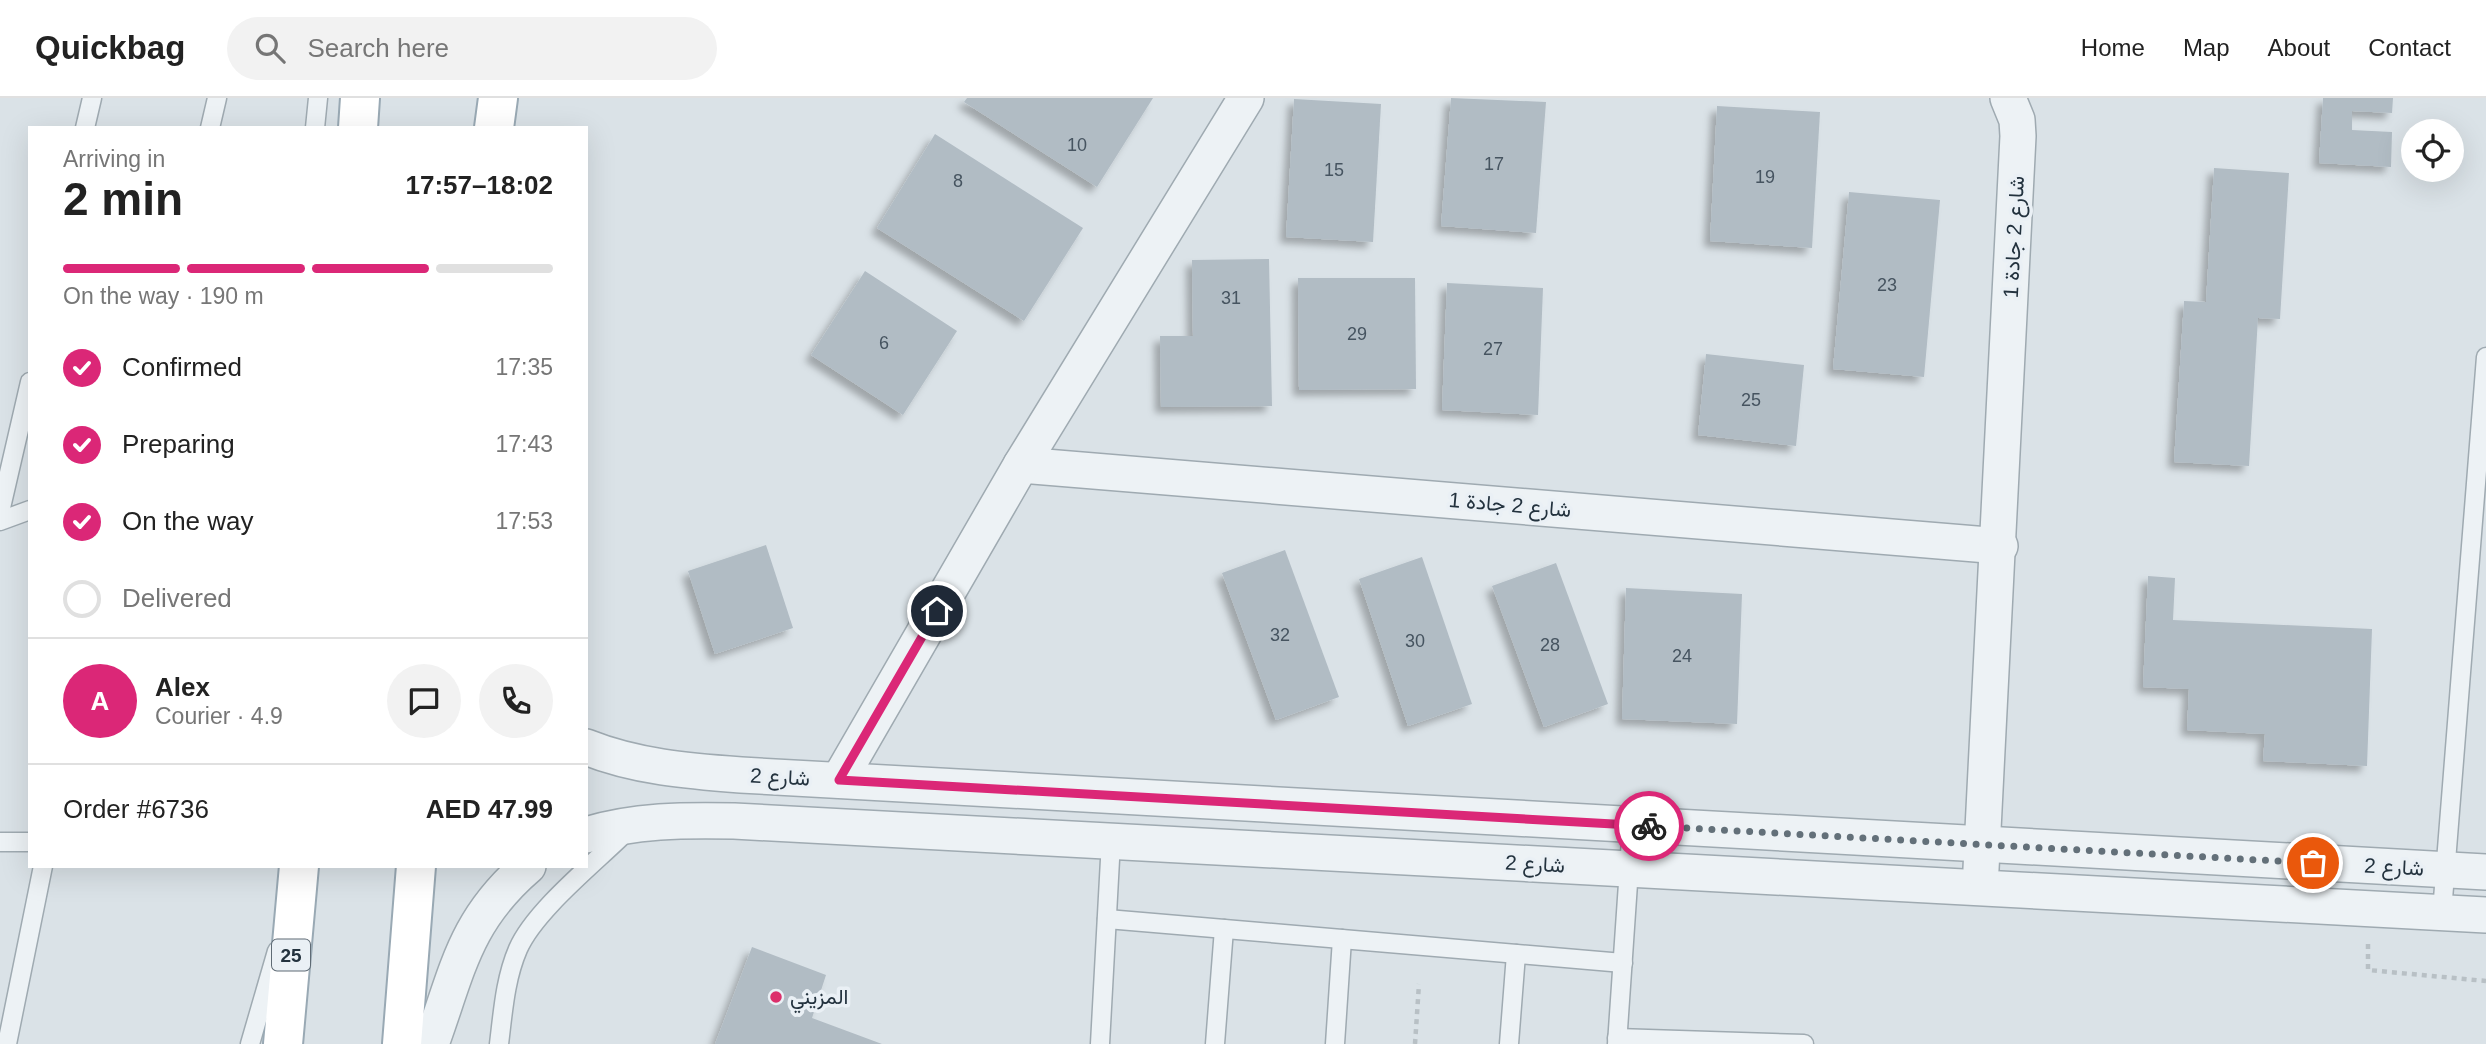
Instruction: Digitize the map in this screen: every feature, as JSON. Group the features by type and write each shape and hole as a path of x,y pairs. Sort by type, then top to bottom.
{"main road":[{"path":"358,126 360,98"},
{"path":"495,126 498,98"},
{"path":"402,1044 416,868"},
{"name":"25","path":"282,1044 299,871"}],"street":[{"path":"869,829 854,781 1021,465 1246,98"},
{"name":"شارع 2 جادة 1","path":"1980,888 2000,545 2018,136 2016,102"},
{"name":"شارع 2 جادة 1","path":"1021,465 2000,545"},
{"name":"شارع 2","path":"588,748 616,759 648,765 854,781 2486,872"},
{"name":"شارع 2","path":"588,835 633,824 680,820 2486,915"},
{"path":"431,1044 460,956 473,929 489,905 526,868"}],"lane":[{"path":"85,126 92,98"},
{"path":"210,126 217,98"},
{"path":"315,126 317,98"},
{"path":"2442,912 2443,870 2486,357"},
{"path":"0,512 28,391"},
{"path":"17,438 28,452"},
{"path":"0,521 28,511"},
{"path":"499,1044 507,981 518,947 538,919 633,824"},
{"path":"1632,825 1617,1041 1804,1044"},
{"path":"1100,1044 1111,841"},
{"path":"0,842 28,842"},
{"path":"7,1044 43,868"},
{"path":"250,1044 299,871"},
{"path":"1107,919 1623,963"},
{"path":"1215,1044 1224,929"},
{"path":"1335,1044 1342,939"},
{"path":"1510,1044 1516,954"}],"path":[{"path":"1415,1044 1419,984"}],"building":[{"path":"967,98 1153,98 1097,187 964,102"},
{"path":"1451,98 1546,102 1536,233 1441,226"},
{"path":"2323,98 2393,98 2392,113 2352,111 2352,130 2392,132 2391,167 2319,163"},
{"path":"1294,99 1381,104 1373,242 1286,237"},
{"path":"1717,106 1820,112 1812,248 1710,241"},
{"path":"935,134 1083,228 1024,321 877,228"},
{"path":"2214,168 2289,173 2280,319 2258,318 2249,466 2174,462 2184,301 2206,302"},
{"path":"1849,192 1940,200 1924,377 1833,369"},
{"path":"1269,259 1272,406 1161,407 1160,336 1193,336 1192,260"},
{"path":"865,271 957,331 903,415 811,355"},
{"path":"1298,278 1415,278 1416,389 1299,390"},
{"path":"1447,283 1543,288 1538,415 1442,410"},
{"path":"1706,354 1804,365 1796,446 1698,435"},
{"path":"766,545 793,628 715,654 688,571"},
{"path":"1285,550 1339,697 1276,720 1222,573"},
{"path":"1422,557 1472,704 1408,726 1359,579"},
{"path":"1556,563 1608,704 1544,727 1492,586"},
{"path":"2148,576 2175,578 2173,620 2372,629 2367,766 2263,761 2265,734 2187,730 2189,689 2143,687"},
{"path":"1626,588 1742,594 1737,724 1622,719"},
{"name":"المزيني","path":"752,947 826,975 812,1018 882,1044 715,1044"}],"way so far":[{"path":"1649,826 2313,863"}],"place":[{"name":"المزيني","path":"776,997"}],"route":[{"path":"937,611 839,780 1649,826"}]}
